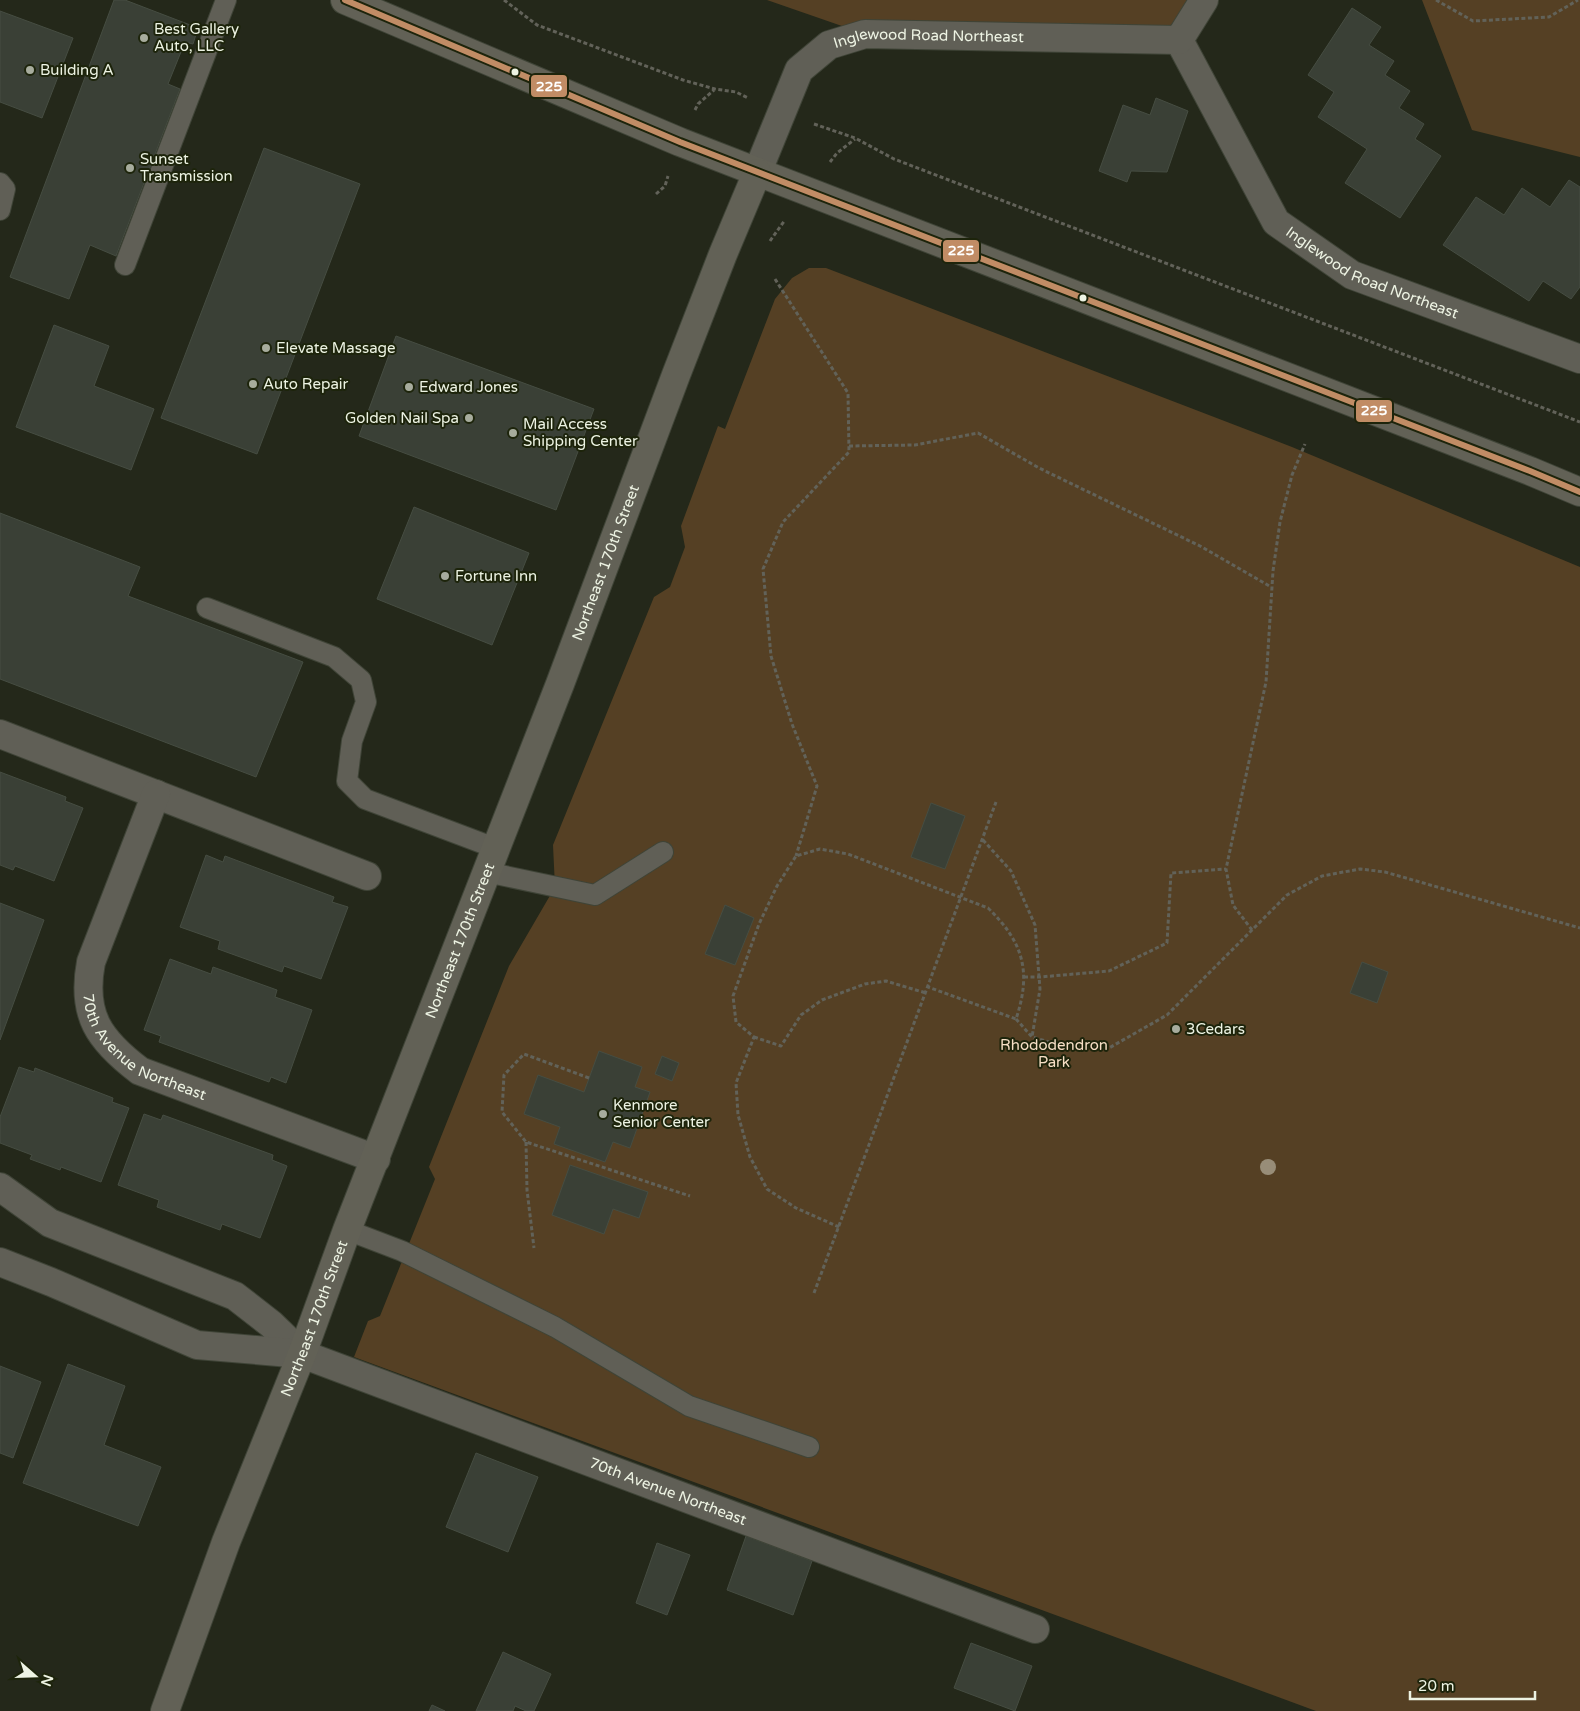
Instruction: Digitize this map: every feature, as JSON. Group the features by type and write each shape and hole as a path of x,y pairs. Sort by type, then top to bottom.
{"main road":[{"path":"345,0 680,142 1530,470 1580,492"},
{"name":"Northeast 170th Street","path":"165,1711 226,1542 302,1354 347,1230 376,1159 676,375 723,254 758,172"}],"street":[{"path":"1179,40 1204,0"},
{"name":"Inglewood Road Northeast","path":"758,172 799,70 829,45 865,34 1179,40 1276,222 1352,275 1580,359"},
{"path":"0,734 367,876"},
{"name":"70th Avenue Northeast","path":"156,794 91,962 87,982 90,1009 100,1033 117,1053 140,1071 376,1159"},
{"name":"70th Avenue Northeast","path":"0,1187 50,1223 235,1296 271,1324 302,1354"},
{"name":"70th Avenue Northeast","path":"0,1262 197,1345 302,1354 1035,1629"}],"lane":[{"path":"125,265 226,0"},
{"path":"0,183 6,188 0,210"},
{"path":"207,608 334,657 361,680 366,702 352,740 347,781 365,799 491,860 595,895 663,852"},
{"path":"347,1230 402,1250 555,1327 689,1406 809,1447"}],"path":[{"path":"504,0 537,25 683,80 715,89"},
{"path":"1436,0 1473,21 1549,17 1578,0"},
{"path":"830,130 855,138 894,159 1580,422"},
{"path":"837,153 855,138"},
{"path":"775,279 848,393 849,452 783,522 763,569 771,656 792,724 818,786 796,856 776,886 759,924 733,996 736,1022 754,1037 781,1046 801,1015 822,1000 865,984 886,981 909,986 926,993"},
{"path":"849,446 915,445 978,433 1039,468 1200,546 1272,587"},
{"path":"1252,930 1233,905 1226,869 1266,682 1272,587 1280,522 1292,475 1305,444"},
{"path":"814,1293 996,802"},
{"path":"983,840 1011,871 1035,925 1040,989 1032,1037"},
{"path":"796,856 820,849 848,854 988,908 1003,923 1021,958 1024,977 1023,998 1016,1019"},
{"path":"1024,977 1040,978 1109,971 1167,943 1171,873 1226,869"},
{"path":"928,987 1016,1019 1032,1037 1070,1048 1109,1048 1168,1015 1287,895 1322,876 1360,869 1385,872 1580,928"},
{"path":"754,1037 736,1083 738,1115 750,1157 767,1189 796,1208 839,1227"},
{"path":"589,1078 524,1054 504,1075 502,1112 526,1142 690,1196"},
{"path":"526,1142 527,1190 534,1248"}],"green space":[{"path":"767,0 1204,0 1179,40 865,34"},
{"path":"1422,0 1580,0 1580,157 1472,130"},
{"name":"Rhododendron Park","path":"809,268 826,268 1292,447 1580,567 1580,1711 1316,1711 354,1357 368,1321 380,1316 435,1179 429,1167 509,966 555,887 553,845 654,597 670,587 685,547 681,526 718,426 725,429 775,299 792,278"}],"building":[{"path":"114,0 125,0 198,28 193,44 185,42 168,84 180,89 116,256 90,245 69,299 10,277"},
{"path":"1352,8 1381,27 1369,45 1394,61 1385,75 1410,91 1399,108 1424,124 1415,139 1441,156 1400,218 1345,183 1367,149 1318,117 1334,92 1308,75"},
{"name":"Building A","path":"0,11 73,38 42,118 0,102"},
{"path":"1156,98 1188,111 1167,172 1131,171 1127,182 1099,171 1123,105 1150,115"},
{"path":"264,148 360,184 257,454 161,418"},
{"path":"1569,180 1580,187 1580,287 1571,299 1543,281 1529,301 1443,245 1476,197 1504,215 1522,188 1550,207"},
{"path":"54,325 109,346 94,386 154,409 131,470 16,427"},
{"path":"396,336 594,409 556,510 359,436"},
{"path":"414,507 529,553 492,645 377,599"},
{"path":"0,513 140,567 128,596 303,662 256,777 0,679"},
{"path":"0,772 66,797 65,801 83,808 54,881 15,866 13,870 0,865"},
{"path":"931,803 965,816 945,869 911,857"},
{"path":"206,855 223,862 225,856 334,897 332,902 348,907 321,979 284,966 282,972 218,949 220,941 180,927"},
{"path":"0,903 44,920 0,1040"},
{"path":"725,905 754,918 735,965 705,954"},
{"path":"170,959 211,974 213,967 277,990 275,997 312,1010 286,1083 271,1077 269,1082 159,1042 161,1036 144,1030"},
{"path":"1362,962 1388,972 1377,1003 1350,993"},
{"path":"599,1051 642,1067 635,1087 650,1092 630,1148 613,1142 605,1162 554,1144 560,1127 524,1114 538,1075 584,1092"},
{"path":"662,1056 679,1063 672,1081 655,1074"},
{"path":"19,1067 34,1072 35,1068 113,1098 112,1102 129,1108 101,1182 61,1167 60,1170 30,1159 32,1155 0,1143 0,1117"},
{"path":"144,1114 161,1120 163,1115 273,1155 272,1160 287,1166 260,1238 222,1224 220,1230 157,1207 159,1200 118,1185"},
{"path":"570,1165 648,1192 639,1218 613,1209 604,1234 552,1215"},
{"path":"68,1364 125,1386 104,1445 161,1467 138,1526 23,1483"},
{"path":"0,1366 41,1382 13,1458 0,1453"},
{"path":"476,1453 538,1477 508,1552 446,1527"},
{"path":"746,1536 812,1561 793,1615 727,1590"},
{"path":"657,1543 690,1555 667,1615 636,1603"},
{"path":"971,1643 1032,1666 1015,1711 954,1688"},
{"path":"503,1652 551,1674 534,1711 526,1711 515,1706 513,1711 476,1711"},
{"path":"432,1705 445,1711 429,1711"}],"transit line":[{"name":"225","path":"345,0 680,142 1580,492"}],"place":[{"name":"Best Gallery Auto, LLC","path":"144,38"},
{"name":"Building A","path":"30,70"},
{"name":"Sunset Transmission","path":"130,168"},
{"name":"Elevate Massage","path":"266,348"},
{"name":"Auto Repair","path":"253,384"},
{"name":"Edward Jones","path":"409,387"},
{"name":"Golden Nail Spa","path":"469,418"},
{"name":"Mail Access Shipping Center","path":"513,433"},
{"name":"Fortune Inn","path":"445,576"},
{"name":"3Cedars","path":"1176,1029"},
{"name":"Kenmore Senior Center","path":"603,1114"}]}
